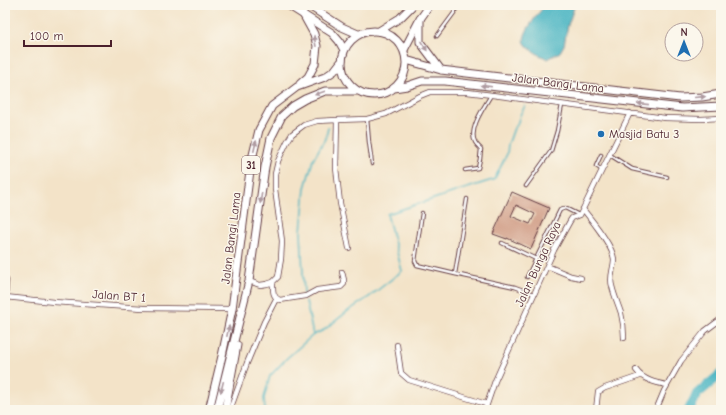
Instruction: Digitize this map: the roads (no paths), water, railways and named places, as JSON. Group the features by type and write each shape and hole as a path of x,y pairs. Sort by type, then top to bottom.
{"main road":[{"path":"288,5 332,33 344,50"},
{"path":"308,5 342,27 358,34"},
{"path":"379,31 400,18 413,5"},
{"path":"404,50 420,19 430,5"},
{"path":"297,87 308,77 315,64 316,46 314,34 303,14"},
{"path":"420,19 420,42 441,70"},
{"path":"358,91 346,81 342,72 341,62 344,50 349,41 358,34 368,31 379,31 389,34 398,40 404,50 406,70 401,80 394,88"},
{"path":"406,60 441,70 680,98 721,94"},
{"name":"Jalan Bangi Lama","path":"208,410 232,309 251,163 259,130 272,106 297,87 325,77 341,62"},
{"name":"Jalan Bangi Lama","path":"217,410 249,281 265,167 271,138 282,116 304,99 325,91 358,91 363,94 374,95 422,81 445,81 682,108 721,106"},
{"name":"Jalan Bangi Lama","path":"225,410 238,343 239,319"}],"street":[{"path":"249,281 260,286 273,282 278,276 282,241 275,189 275,174 278,161 286,142 292,134 304,125 317,121 367,119 386,114 430,92 467,92 665,118 721,118"},
{"name":"Jalan Bunga Raya","path":"485,410 495,381 547,266 570,221 572,218 580,215 630,113"},
{"path":"337,120 336,168 340,204 349,248"},
{"path":"583,209 599,230 612,253 614,260 611,280 621,314 624,338"},
{"path":"547,266 570,276 581,278"},
{"path":"276,299 280,300 306,296 318,290 341,287 344,284 342,272"},
{"path":"273,282 273,294 276,299"},
{"name":"Jalan BT 1","path":"5,297 143,308 232,309"},
{"path":"230,410 264,322 276,299"},
{"path":"656,410 667,385 681,361 705,331 721,319"},
{"path":"397,345 401,373 409,380 486,404"},
{"path":"636,370 640,376 659,384 667,385"},
{"path":"596,410 598,392 605,388 640,376"}],"lane":[{"path":"437,36 458,5"},
{"path":"465,170 478,168 481,149 474,140 474,130 476,121 492,95"},
{"path":"526,186 551,151 556,137 562,104"},
{"path":"367,119 372,164"},
{"path":"601,155 596,166 602,170"},
{"path":"610,155 632,170 667,177"},
{"path":"455,274 466,199"},
{"path":"527,277 560,210 565,208 580,215"},
{"path":"422,213 415,261 417,265 515,287 535,294"},
{"path":"502,243 536,258"},
{"path":"5,280 7,280 5,297"}],"water":[{"path":"545,5 575,5 568,25 564,45 560,52 548,59 529,48 524,39 528,29"}],"waterway":[{"path":"265,410 264,398 270,376 287,358 313,335 324,330 402,271 387,214 493,180 507,154 508,145 514,128 517,125 525,106"},
{"path":"304,295 301,232 305,188 313,160 326,137 328,128"},
{"path":"306,301 313,335"},
{"path":"689,410 697,394 721,374"}],"place":[{"name":"Masjid Batu 3","path":"601,134"}]}
